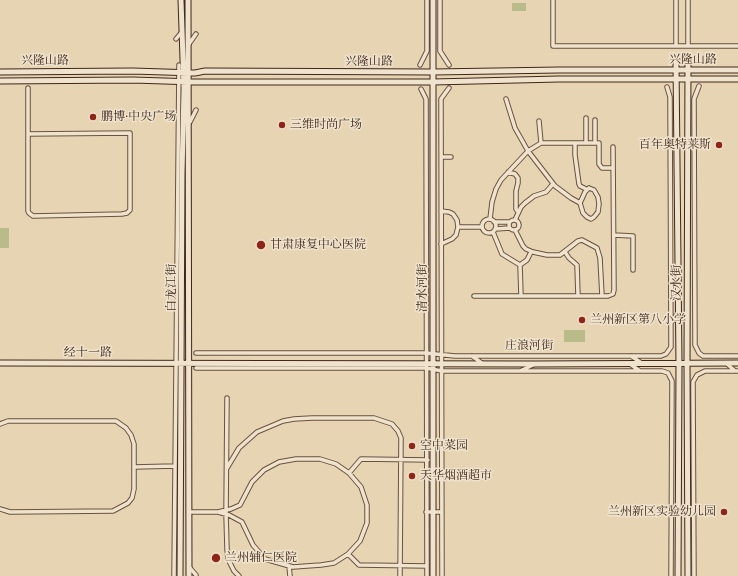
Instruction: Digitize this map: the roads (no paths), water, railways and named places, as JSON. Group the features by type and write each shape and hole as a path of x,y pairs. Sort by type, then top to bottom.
{"street":[{"name":"白龙江街","path":"174,576 183,113 181,0"},
{"name":"白龙江街","path":"180,576 177,165 178,124 183,73 188,44 188,0"},
{"path":"420,64 427,50 427,0"},
{"name":"清水河街","path":"432,0 433,576"},
{"path":"440,0 440,51 449,64"},
{"path":"553,0 553,46 738,46"},
{"path":"676,0 676,46"},
{"path":"688,0 688,46"},
{"path":"176,39 181,33"},
{"path":"188,44 196,34"},
{"name":"汉水街","path":"676,62 679,364 678,576"},
{"name":"汉水街","path":"688,62 688,576"},
{"name":"白龙江街","path":"178,65 183,73"},
{"name":"兴隆山路","path":"0,72 133,71 183,73 205,71 433,72 738,70"},
{"name":"兴隆山路","path":"0,81 133,80 183,82 433,82 559,79 738,79"},
{"name":"白龙江街","path":"183,82 190,122 189,576"},
{"path":"699,86 694,99 695,345 702,356 738,356"},
{"path":"666,87 670,97 671,323"},
{"path":"28,88 28,134 28,211 30,214 33,216 122,214 130,210 130,133 28,134"},
{"path":"421,88 426,99 426,576"},
{"path":"442,576 441,99 449,88"},
{"path":"506,99 516,128 528,152 554,184 571,198 580,203"},
{"path":"190,122 196,110"},
{"path":"178,124 183,113"},
{"path":"586,118 586,143"},
{"path":"595,120 595,143"},
{"path":"539,121 541,144"},
{"path":"575,143 579,184 586,189 593,189 599,199 599,209 591,219 587,218 583,213 580,203 586,189"},
{"path":"490,219 492,202 496,189 501,180 528,152 541,144 599,143 600,164 602,168 613,168"},
{"path":"474,296 610,296 614,291 613,147"},
{"path":"441,157 451,157"},
{"path":"177,165 182,174"},
{"path":"508,172 514,174 518,178 516,191 516,209 518,212"},
{"path":"490,219 494,222 510,222 515,220 521,207 529,199 546,192 554,184"},
{"path":"688,202 694,213"},
{"path":"441,211 453,214 458,227 456,235 452,239 441,244"},
{"path":"482,227 483,222 490,219"},
{"path":"482,227 486,233 494,230 518,229 519,224 515,220"},
{"path":"494,222 494,230 502,254 520,265"},
{"path":"510,222 523,246 531,252 560,255 578,241 582,240 597,248 600,258 602,296"},
{"path":"670,224 677,231"},
{"path":"458,227 482,227"},
{"path":"614,235 633,236 633,270"},
{"path":"520,265 527,260 531,252"},
{"path":"565,252 576,265 578,296"},
{"path":"520,265 521,296"},
{"path":"671,323 678,313"},
{"path":"687,319 695,319"},
{"name":"庄浪河街","path":"196,353 426,353 471,356 661,356 666,354 671,347 671,323"},
{"path":"678,328 687,328"},
{"path":"471,356 482,364"},
{"path":"632,356 644,364"},
{"name":"经十一路","path":"0,363 189,362 426,366 433,364 738,363"},
{"path":"471,364 481,371"},
{"path":"519,371 535,364"},
{"path":"630,364 641,371"},
{"path":"726,364 736,371"},
{"path":"196,368 426,366 433,370 442,371 662,371 668,373 672,381 671,576"},
{"path":"694,576 693,382 702,372 736,371"},
{"path":"227,398 226,512 228,559 234,571 239,576"},
{"path":"672,406 678,415"},
{"path":"687,414 693,407"},
{"path":"227,468 240,448 257,432 268,426 294,419 374,418 392,424 400,433 401,438 400,576"},
{"path":"0,424 8,421 116,421 126,428 131,435 134,444 134,490 132,498 122,508 114,511 10,512 0,509"},
{"path":"189,512 226,512 231,510 240,505 252,482 264,470 279,462 296,459 320,459 336,464 349,473 361,487 367,505 367,523 360,541 348,554 334,563 290,566 265,559 253,544 242,522 226,512"},
{"path":"349,473 361,460 433,460"},
{"path":"134,467 175,466"},
{"path":"426,512 442,512"},
{"path":"348,554 359,565 426,566"},
{"path":"189,566 196,575"},
{"path":"290,566 290,576"}],"place":[{"name":"鹏博·中央广场","path":"93,117"},
{"name":"三维时尚广场","path":"282,125"},
{"name":"百年奥特莱斯","path":"719,145"},
{"name":"甘肃康复中心医院","path":"261,245"},
{"name":"兰州新区第八小学","path":"582,320"},
{"name":"空中菜园","path":"412,446"},
{"name":"天华烟酒超市","path":"412,476"},
{"name":"兰州新区实验幼儿园","path":"724,512"},
{"name":"兰州辅仁医院","path":"216,558"}]}
